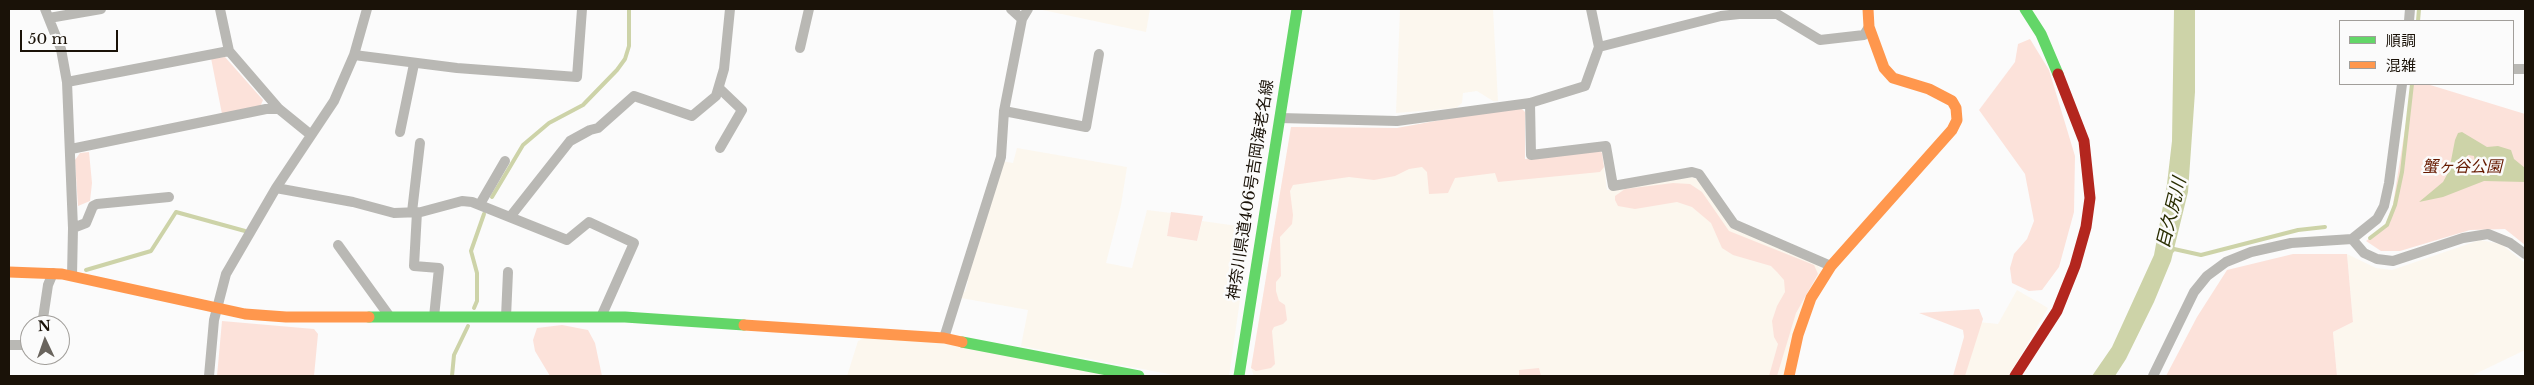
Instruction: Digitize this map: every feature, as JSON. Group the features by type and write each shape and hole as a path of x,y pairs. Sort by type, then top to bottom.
{"street":[{"path":"72,276 71,148 67,82 62,49 47,14 101,9"},
{"path":"220,9 229,51 279,109 311,135"},
{"path":"209,376 216,310 226,274 276,188 334,101 354,56 367,9"},
{"path":"354,56 414,64 577,76 582,9"},
{"path":"510,217 570,141 590,130 598,128 634,96 692,116 716,96 724,69 730,9"},
{"path":"800,48 809,9"},
{"path":"1011,9 1022,19"},
{"path":"944,338 1000,157 1004,111 1022,19 1028,9"},
{"name":"神奈川県道406号吉岡海老名線","path":"1239,376 1297,9"},
{"path":"1280,118 1397,121 1530,103 1585,86 1599,47 1591,9"},
{"path":"1788,376 1798,335 1811,298 1831,266 1952,130 1957,120 1956,108 1944,96 1893,78 1884,68 1869,27 1868,9"},
{"path":"2015,376 2057,312 2075,266 2086,227 2090,198 2084,141 2077,120 2041,34 2024,9"},
{"path":"1599,47 1721,16 1739,14 1777,14 1820,40 1856,38 1864,35 1869,27"},
{"path":"67,82 229,51"},
{"path":"1004,111 1086,127 1099,54"},
{"path":"400,132 414,64"},
{"path":"2153,376 2194,292 2207,276 2226,262 2251,252 2291,243 2352,239 2370,226 2384,206 2402,85"},
{"path":"719,88 742,110 720,148"},
{"path":"1530,103 1531,155 1606,146 1613,186 1692,172 1699,174 1734,224 1831,266"},
{"path":"71,148 266,109 279,109"},
{"path":"420,143 414,212 414,266 439,268 434,317"},
{"path":"480,204 504,160"},
{"path":"276,188 353,202 394,213 414,212 462,202 480,204 567,240 589,222 634,243 602,317"},
{"path":"73,228 86,223 93,206 97,204 169,197"},
{"path":"2352,239 2364,253 2377,260 2393,261 2463,238 2488,234 2510,243 2525,254"},
{"path":"338,245 390,317"},
{"path":"9,272 53,273 72,276 216,310 286,317 602,317 944,338 1139,376"},
{"path":"506,317 508,272"},
{"path":"44,315 48,285 53,273"}],"shaded area":[{"path":"1038,9 1150,9 1146,32"},
{"path":"1400,9 1493,9 1498,101 1493,101 1477,91 1463,93 1462,103 1456,108 1396,113"},
{"path":"1519,106 1525,112 1525,159 1599,150 1602,153 1607,190 1692,177 1700,180 1731,228 1816,262 1822,272 1785,376 1254,376 1251,368 1291,127 1397,128"},
{"path":"1017,148 1127,167 1121,205 1106,263 1132,268 1147,210 1171,213 1167,236 1197,241 1202,221 1252,228 1247,251 1242,253 1239,274 1243,279 1229,376 1179,376 1021,346 1028,310 961,298 963,291 965,292 968,281 966,281 1002,161 1013,163"},
{"path":"2480,240 2501,244 2525,263 2525,350 2471,376 2337,376 2333,332 2353,322 2347,254 2376,268 2392,270"},
{"path":"2017,290 2048,308 2015,365 2008,376 1965,376 1979,322 1998,324"},
{"path":"865,338 945,342 1114,376 847,376 858,341"}],"green space":[{"path":"2030,39 2049,70 2075,156 2074,212 2059,267 2042,290 2029,291 2012,283 2010,268 2014,254 2027,239 2034,221 2025,174 1979,110 2015,62 2018,44"},
{"path":"225,57 263,100 260,107 222,114 211,58"},
{"name":"蟹ヶ谷公園","path":"2412,85 2430,85 2525,114 2525,245 2505,229 2470,230 2400,251 2381,251 2366,241 2390,223"},
{"path":"1519,106 1525,112 1525,159 1599,150 1602,153 1604,167 1600,172 1498,182 1495,173 1455,178 1448,193 1429,194 1427,172 1422,167 1409,169 1395,176 1374,180 1349,177 1293,185 1290,191 1293,215 1292,224 1280,237 1281,276 1276,282 1276,291 1279,301 1285,305 1287,320 1283,324 1274,327 1272,331 1275,364 1271,368 1256,371 1251,368 1291,127 1397,128"},
{"path":"89,152 92,183 90,201 78,206 75,160 80,153"},
{"path":"1673,183 1690,184 1702,192 1729,231 1814,265 1818,274 1796,313 1777,376 1769,376 1778,344 1774,337 1772,321 1777,306 1785,292 1784,280 1777,272 1771,266 1733,255 1722,248 1711,223 1692,207 1677,202 1635,209 1618,206 1615,200 1615,196 1625,189"},
{"path":"1171,212 1203,216 1197,241 1167,236"},
{"path":"2293,254 2347,254 2353,322 2333,332 2337,376 2166,376 2197,317 2227,270"},
{"path":"1979,309 1983,319 1965,376 1953,376 1964,337 1963,330 1919,313"},
{"path":"222,321 314,329 318,334 314,376 217,376"},
{"path":"562,325 588,330 595,343 602,376 550,376 535,351 533,340 537,328"},
{"path":"1539,368 1541,376 1519,376 1519,370"}],"water":[{"name":"目久尻川","path":"2174,9 2195,9 2195,92 2188,192 2171,261 2154,302 2126,359 2115,376 2092,376 2112,347 2154,255 2167,184 2172,141"},
{"path":"2462,132 2487,147 2498,146 2511,150 2514,159 2525,168 2525,182 2484,181 2443,197 2419,202 2443,182 2449,171 2458,133","holes":["2468,155 2474,156 2475,163 2472,172 2465,175 2460,173 2460,167"]}],"waterway":[{"path":"492,197 523,145 549,123 583,105 617,70 625,59 629,46 629,9"},
{"path":"2418,20 2419,9"},
{"path":"2370,238 2387,225 2395,205 2402,172 2412,85"},
{"path":"86,270 151,251 176,212 245,231"},
{"path":"474,308 477,301 477,273 471,251 484,214"},
{"name":"目久尻川","path":"2172,251 2174,249 2201,255 2298,230 2325,227"},
{"path":"452,376 454,355 468,326"}],"traffic: fast":[{"path":"1239,376 1297,9"},
{"path":"2025,9 2041,34 2058,74"},
{"path":"369,317 625,317 744,325"},
{"path":"962,342 1139,376"}],"traffic: slow":[{"path":"1789,376 1798,335 1811,298 1831,266 1952,130 1957,120 1956,108 1952,101 1929,89 1893,78 1884,68 1869,27 1868,9"},
{"path":"9,272 62,274 245,314 286,317 369,317"},
{"path":"744,325 944,338 962,342"}],"traffic: jam":[{"path":"2015,376 2057,311 2075,266 2086,227 2090,198 2084,141 2058,74"}]}
